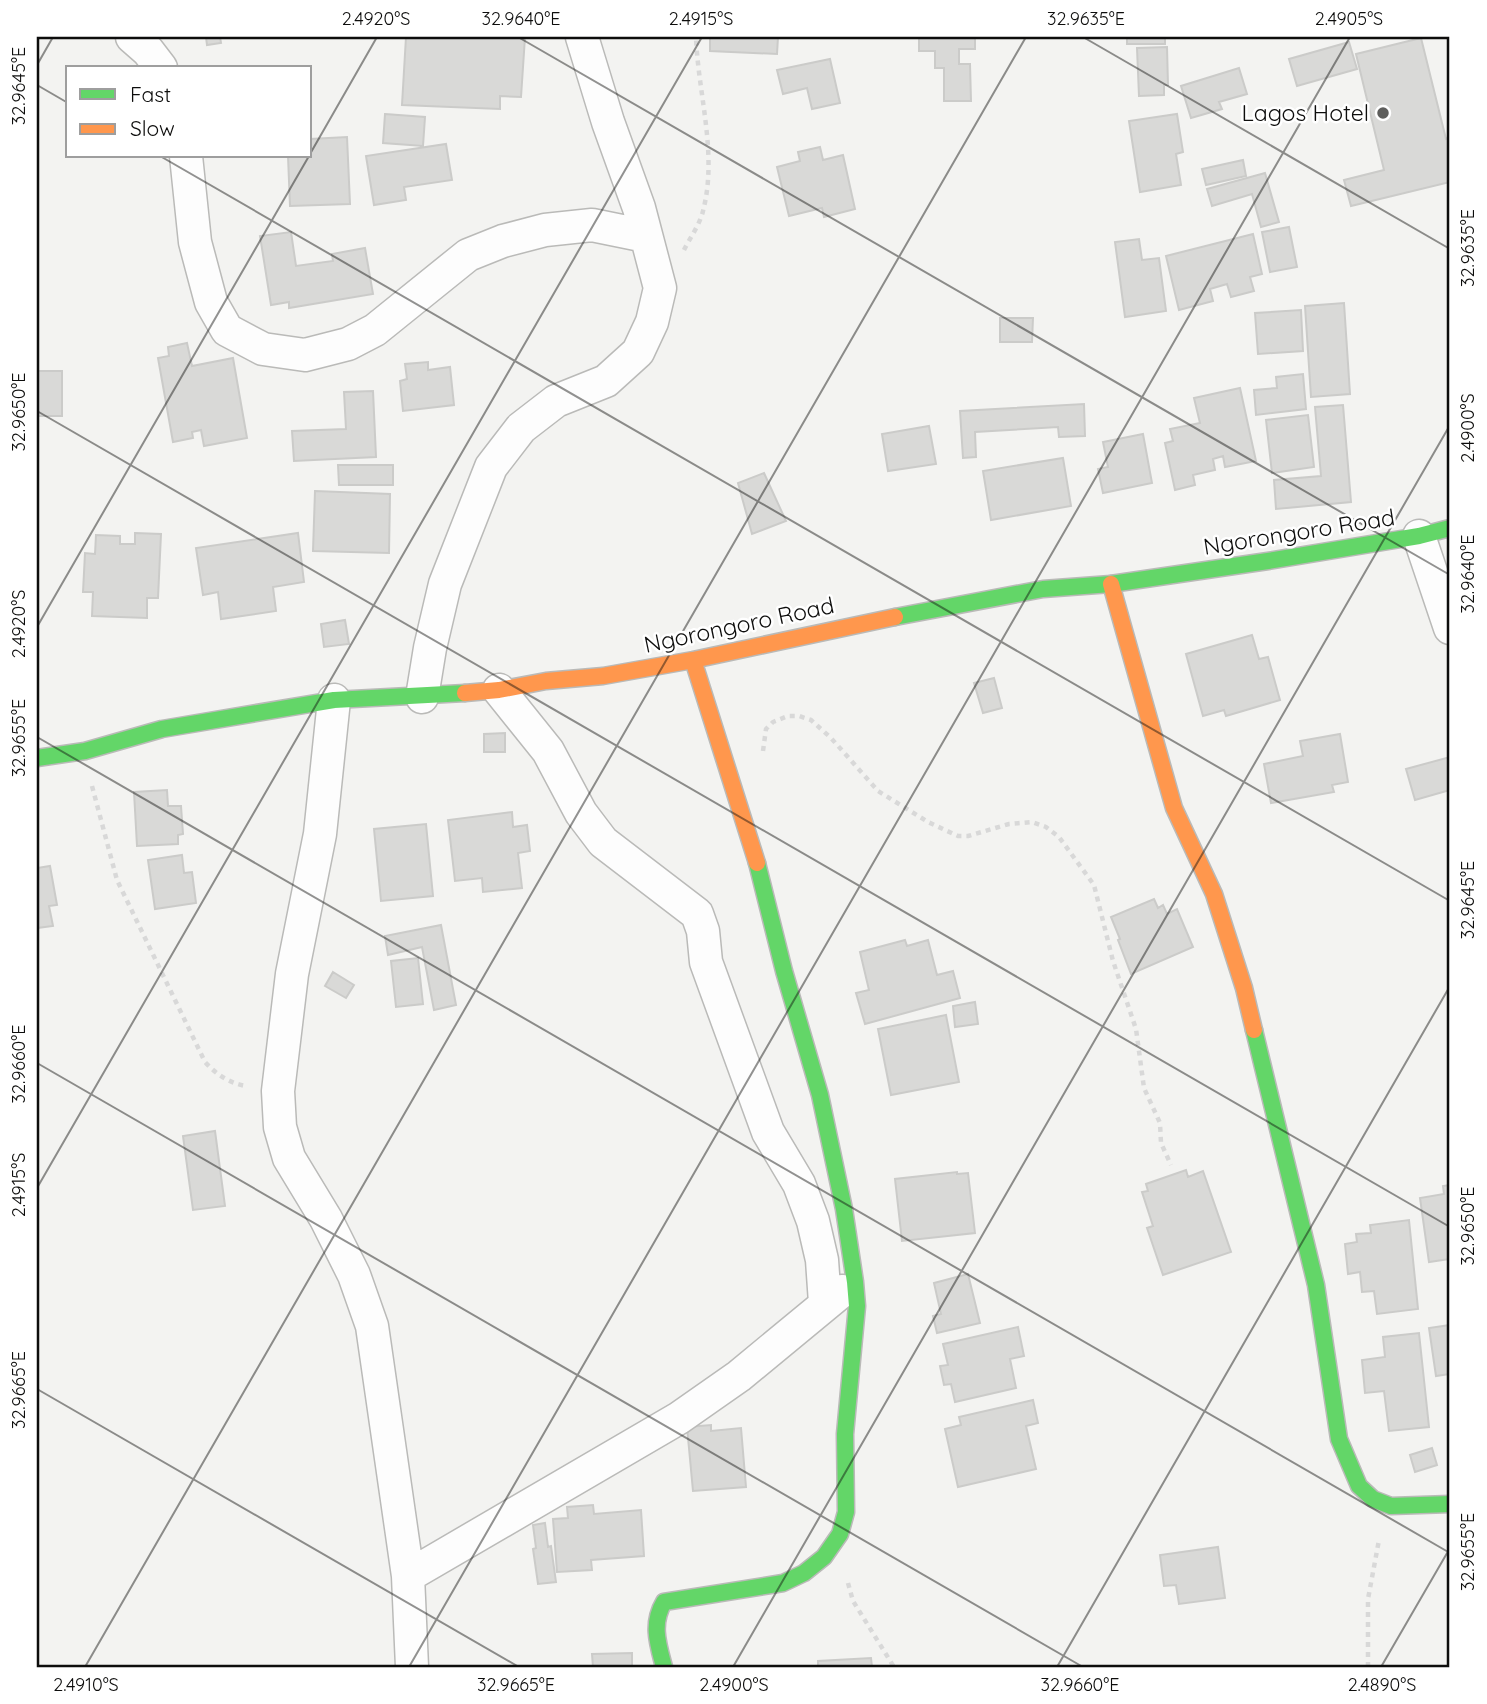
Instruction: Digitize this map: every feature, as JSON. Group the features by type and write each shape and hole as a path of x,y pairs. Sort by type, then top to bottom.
{"street":[{"path":"132,37 159,66"},
{"path":"422,697 445,584 491,467 520,428 556,401 606,381 638,352 652,322 660,288 582,37"},
{"path":"186,158 195,242 211,302 227,330 264,349 305,355 348,344 375,330 468,255 503,241 545,230 592,225 646,236"},
{"name":"Ngorongoro Road","path":"37,758 85,751 162,729 334,700 422,697 603,676 1042,589 1111,584 1419,536 1450,527"},
{"path":"1419,536 1450,628"},
{"path":"1111,584 1174,808 1214,894 1244,988 1315,1285 1339,1439 1359,1486 1373,1499 1391,1506 1450,1504"},
{"path":"664,1667 656,1639 655,1613 664,1602 783,1583 804,1573 824,1557 840,1534 846,1512 845,1434 857,1306 844,1209 820,1095 784,971 751,841 693,660"},
{"path":"499,690 548,751 581,813 603,842 696,914 703,930 706,962 768,1132 799,1184 813,1221 822,1260 825,1303"},
{"path":"334,700 320,834 292,974 278,1091 281,1127 289,1158 326,1219 348,1264 372,1326 408,1576 412,1667"},
{"path":"408,1576 679,1418 739,1376 825,1303 855,1282"}],"path":[{"path":"660,288 703,213 710,163 695,37"},
{"path":"763,759 762,747 766,730 773,722 788,716 799,716 811,720 831,738 878,791 928,822 958,836 968,836 1009,824 1032,822 1046,827 1059,837 1094,885 1113,961 1136,1029 1144,1088 1160,1123 1161,1143 1171,1165"},
{"path":"85,751 92,788 117,880 205,1062 216,1074 230,1082 278,1091"},
{"path":"1368,1667 1368,1599 1377,1548 1391,1506"},
{"path":"840,1534 844,1567 853,1601 894,1667"}],"building":[{"path":"206,37 220,37 221,43 207,45"},
{"path":"406,37 525,37 521,97 500,96 500,109 402,105"},
{"path":"710,37 778,37 777,54 710,51"},
{"path":"919,37 975,37 975,49 959,49 959,64 970,64 971,101 944,101 944,68 935,68 935,51 919,51"},
{"path":"1127,37 1165,37 1165,44 1127,44"},
{"path":"1421,38 1446,139 1450,138 1450,182 1351,206 1344,180 1384,170 1356,54"},
{"path":"1349,42 1357,69 1297,86 1289,59"},
{"path":"1167,47 1168,85 1164,85 1164,95 1139,96 1137,48"},
{"path":"830,59 840,103 812,109 807,88 783,94 777,70"},
{"path":"1239,68 1247,94 1219,102 1222,109 1191,118 1181,86"},
{"path":"385,114 425,117 423,146 383,143"},
{"path":"1177,114 1183,152 1176,154 1181,185 1140,192 1129,121"},
{"path":"347,137 350,204 290,206 288,158 312,158 312,139"},
{"path":"446,144 452,180 404,187 406,200 374,205 366,156"},
{"path":"820,147 823,160 843,155 855,209 824,217 822,208 789,216 777,167 800,161 798,152"},
{"path":"1243,160 1246,176 1206,185 1202,169"},
{"path":"1265,173 1279,222 1261,227 1252,194 1212,206 1207,189"},
{"path":"1289,227 1297,267 1270,272 1262,232"},
{"path":"291,232 296,266 333,261 332,254 365,248 373,294 289,308 289,302 271,305 260,236"},
{"path":"1253,234 1262,274 1250,277 1254,291 1231,297 1227,284 1210,289 1213,301 1179,310 1166,256"},
{"path":"1139,239 1142,260 1159,258 1166,311 1125,317 1115,242"},
{"path":"1344,303 1350,394 1311,397 1305,306"},
{"path":"1301,310 1303,351 1258,354 1255,313"},
{"path":"1000,318 1033,318 1032,342 1000,342"},
{"path":"187,343 192,366 233,358 247,438 204,446 201,430 192,432 193,438 173,442 158,358 169,356 168,347"},
{"path":"428,362 428,370 450,367 454,405 403,411 400,381 407,379 405,364"},
{"path":"37,371 62,371 62,416 37,416"},
{"path":"1303,374 1306,409 1256,415 1254,390 1277,388 1276,377"},
{"path":"1240,388 1256,461 1225,467 1223,456 1213,459 1215,470 1193,475 1195,485 1175,490 1165,443 1173,441 1170,429 1200,423 1194,398"},
{"path":"373,391 376,457 294,461 292,431 346,429 344,392"},
{"path":"1084,404 1085,436 1059,437 1058,427 975,432 976,457 963,458 960,411"},
{"path":"1343,405 1351,502 1276,509 1274,480 1321,476 1315,407"},
{"path":"1308,415 1314,467 1272,473 1266,420"},
{"path":"929,426 936,464 888,471 882,434"},
{"path":"1143,434 1152,483 1103,493 1098,469 1108,467 1103,442"},
{"path":"1063,458 1071,506 991,520 983,471"},
{"path":"338,465 393,465 393,485 339,485"},
{"path":"764,473 786,521 752,534 738,483"},
{"path":"315,491 390,494 389,553 313,551"},
{"path":"135,533 161,534 158,598 147,598 147,618 92,616 93,592 83,592 85,553 95,554 96,535 120,536 120,544 135,544"},
{"path":"298,533 304,582 273,587 276,611 221,619 218,592 203,595 196,548"},
{"path":"345,620 349,644 324,647 321,624"},
{"path":"1252,635 1259,659 1268,657 1280,700 1226,716 1224,710 1203,716 1186,654"},
{"path":"994,678 1002,708 983,713 974,683"},
{"path":"505,733 505,752 484,752 484,734"},
{"path":"1340,734 1348,782 1332,785 1334,792 1271,803 1264,764 1303,756 1300,741"},
{"path":"1450,757 1450,790 1415,800 1406,769"},
{"path":"167,790 168,806 181,806 183,834 178,835 178,844 137,846 134,792"},
{"path":"512,812 513,827 527,825 530,851 518,853 522,888 483,892 482,878 455,881 448,820"},
{"path":"426,824 433,896 381,901 374,829"},
{"path":"182,855 184,873 192,872 196,903 155,909 148,860"},
{"path":"50,866 57,905 49,906 53,926 37,928 37,868"},
{"path":"1154,899 1158,908 1163,905 1167,914 1177,909 1193,947 1131,974 1111,917"},
{"path":"441,925 456,1005 434,1010 422,947 388,955 385,936"},
{"path":"905,940 907,946 928,940 937,975 953,971 960,998 865,1024 856,993 869,990 860,952"},
{"path":"418,958 423,1004 396,1007 391,961"},
{"path":"333,972 354,985 346,998 325,986"},
{"path":"975,1002 978,1024 955,1027 953,1006"},
{"path":"946,1015 959,1082 891,1095 878,1029"},
{"path":"215,1131 225,1206 193,1210 183,1136"},
{"path":"1186,1170 1188,1177 1203,1171 1231,1252 1163,1275 1147,1228 1153,1226 1142,1192 1148,1191 1146,1184"},
{"path":"968,1173 975,1233 902,1241 895,1179"},
{"path":"1450,1185 1450,1259 1429,1262 1420,1198 1444,1194 1443,1186"},
{"path":"1409,1220 1418,1309 1377,1314 1374,1291 1362,1292 1360,1272 1348,1274 1345,1244 1357,1242 1356,1234 1371,1233 1370,1225"},
{"path":"968,1274 980,1323 937,1333 933,1316 941,1314 934,1283"},
{"path":"1450,1325 1450,1374 1436,1376 1429,1328"},
{"path":"1018,1327 1024,1356 1010,1359 1016,1388 955,1402 951,1384 944,1385 940,1366 948,1365 943,1344"},
{"path":"1419,1333 1429,1427 1389,1431 1384,1391 1365,1393 1362,1360 1385,1357 1383,1337"},
{"path":"1033,1400 1038,1423 1026,1426 1036,1469 958,1487 945,1429 961,1425 959,1417"},
{"path":"711,1425 711,1431 741,1428 746,1487 693,1491 687,1427"},
{"path":"1432,1448 1437,1465 1415,1472 1410,1455"},
{"path":"593,1505 594,1514 641,1510 644,1556 591,1560 592,1570 557,1572 553,1519 568,1518 567,1507"},
{"path":"545,1523 556,1582 538,1584 533,1525"},
{"path":"1218,1547 1225,1598 1179,1604 1176,1585 1164,1586 1160,1555"},
{"path":"632,1653 632,1667 593,1667 592,1654"},
{"path":"871,1658 872,1667 818,1667 818,1661"}],"traffic: fast":[{"path":"895,617 1043,589 1111,584 1268,561 1419,536 1450,528"},
{"path":"37,758 85,751 162,729 334,700 465,693"},
{"path":"664,1667 657,1626 664,1602 783,1583 804,1573 824,1557 840,1534 846,1512 845,1434 857,1306 855,1282 844,1209 820,1095 784,971 757,863"},
{"path":"1254,1030 1316,1285 1339,1439 1359,1486 1373,1499 1391,1506 1450,1504"}],"traffic: slow":[{"path":"1111,584 1174,808 1214,894 1244,988 1254,1030"},
{"path":"465,693 603,676 693,660 895,617"},
{"path":"693,660 757,863"}],"place":[{"name":"Lagos Hotel","path":"1383,113"}]}
